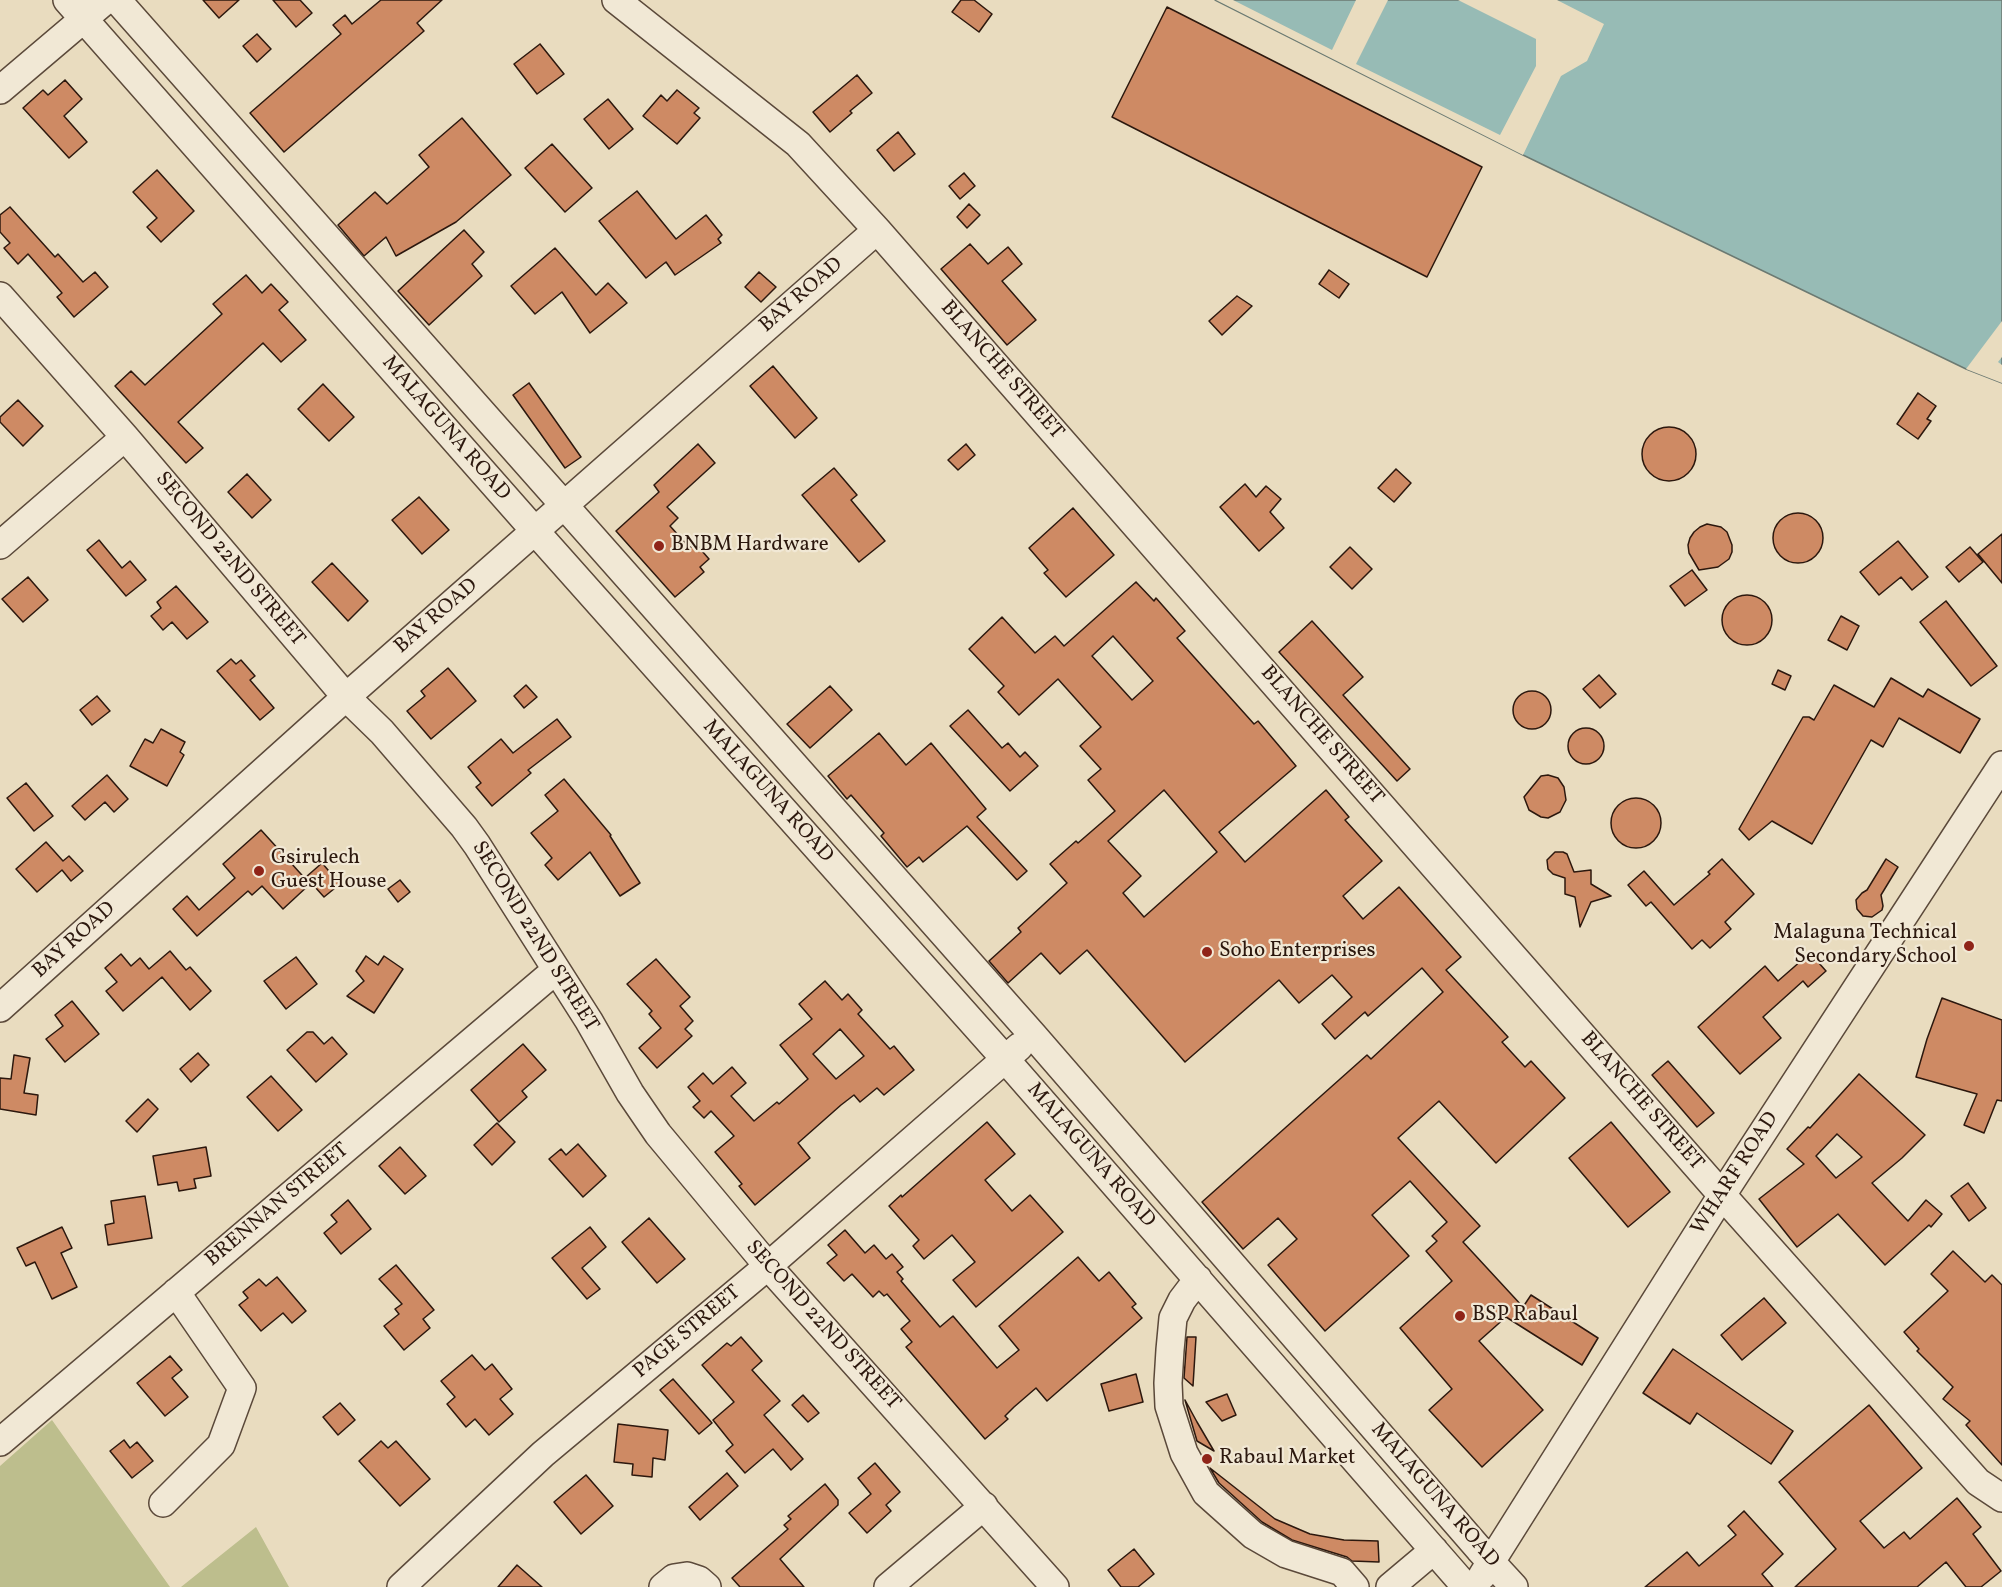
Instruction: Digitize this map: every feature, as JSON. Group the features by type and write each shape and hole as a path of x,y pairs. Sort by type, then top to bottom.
{"street":[{"path":"0,90 75,10 105,0"},
{"name":"MALAGUNA ROAD","path":"117,0 1033,1035 1514,1587"},
{"name":"BLANCHE STREET","path":"616,0 798,144 878,230 1722,1195 1978,1482 2002,1498"},
{"name":"MALAGUNA ROAD","path":"75,10 1006,1060 1466,1587"},
{"name":"BAY ROAD","path":"0,1008 346,697 878,230"},
{"name":"SECOND 22ND STREET","path":"0,296 125,437 346,697 382,732 464,827 589,1021 644,1116 768,1266 1055,1587"},
{"path":"0,545 125,437"},
{"name":"WHARF ROAD","path":"1476,1587 1722,1195 2002,765"},
{"name":"BRENNAN STREET","path":"0,1442 556,970"},
{"name":"PAGE STREET","path":"401,1587 543,1454 768,1266 1033,1035"},
{"path":"1198,1279 1182,1300 1173,1318 1170,1350 1169,1406 1184,1453 1206,1493 1253,1535 1286,1554 1342,1572 1355,1587"},
{"path":"163,1503 221,1445 242,1388 176,1292"},
{"path":"888,1587 984,1506"},
{"path":"1390,1587 1434,1550"},
{"path":"663,1587 674,1578 687,1576 699,1580 707,1587"}],"green space":[{"path":"52,1420 170,1587 0,1587 0,1466"},
{"path":"256,1527 289,1587 181,1587"}],"water":[{"path":"1215,0 2002,0 2002,383 1966,369 1523,155"}],"pier":[{"path":"1216,0 1233,0 1332,50 1356,0 1388,0 1356,64 1500,135 1536,66 1536,39 1458,0 1557,0 1604,24 1587,61 1561,76 1523,155"},
{"path":"2002,321 2002,357 1998,362 2002,365 2002,383 1966,369"}],"building":[{"path":"203,0 239,0 219,18"},
{"path":"273,0 300,0 312,13 296,27"},
{"path":"381,0 442,0 417,23 424,31 284,152 250,113 341,34 333,25 345,15 352,24"},
{"path":"961,0 974,0 992,14 979,32 952,12"},
{"path":"1167,7 1482,167 1427,277 1112,117"},
{"path":"257,34 271,49 257,62 243,46"},
{"path":"540,44 564,74 537,94 514,64"},
{"path":"857,75 872,93 830,132 813,112"},
{"path":"65,80 82,99 64,116 87,142 69,158 23,108 43,90 48,95"},
{"path":"677,90 699,108 694,113 700,118 677,144 643,116 661,95 667,101"},
{"path":"608,99 633,129 609,149 584,119"},
{"path":"462,118 511,175 456,222 396,256 386,237 364,256 338,225 375,192 387,204 429,167 419,155"},
{"path":"898,132 915,154 894,171 877,150"},
{"path":"552,144 592,188 565,212 525,168"},
{"path":"157,170 194,211 161,242 147,227 157,218 133,192"},
{"path":"964,173 975,186 960,199 949,186"},
{"path":"637,191 676,239 706,215 722,235 718,239 721,243 675,275 666,262 646,278 599,221"},
{"path":"969,204 980,215 967,228 957,217"},
{"path":"10,207 55,257 58,254 83,282 95,272 108,287 74,317 57,297 62,293 28,254 18,264 4,248 10,243 0,232 0,215"},
{"path":"464,230 484,252 472,264 482,276 429,325 398,291"},
{"path":"970,244 988,264 1008,247 1022,264 1002,281 1036,320 1007,345 941,269"},
{"path":"555,248 596,295 608,283 627,303 590,333 562,292 535,314 511,286"},
{"path":"1329,270 1349,284 1339,298 1319,284"},
{"path":"759,272 776,287 761,302 745,287"},
{"path":"246,275 262,293 271,284 288,302 279,310 306,340 281,362 263,343 178,422 203,448 186,463 115,386 131,371 145,385 222,314 213,304"},
{"path":"1237,296 1252,306 1222,335 1209,321"},
{"path":"773,366 817,418 795,438 750,386"},
{"path":"529,383 581,457 565,468 513,395"},
{"path":"323,384 354,417 329,441 298,409"},
{"path":"1918,393 1936,406 1927,419 1931,421 1918,439 1897,424"},
{"path":"18,400 43,426 23,446 0,422 0,417"},
{"path":"1669,427 1679,429 1688,435 1694,444 1696,454 1694,464 1688,473 1679,479 1669,481 1659,479 1650,473 1644,464 1642,454 1644,444 1650,435 1659,429"},
{"name":"BNBM Hardware","path":"698,444 715,463 667,507 678,518 670,526 690,548 695,543 709,559 700,567 704,572 675,597 616,531 659,492 654,485"},
{"path":"966,444 975,455 958,470 948,460"},
{"path":"834,468 857,495 851,500 885,541 859,562 802,495"},
{"path":"1396,469 1411,483 1394,502 1378,488"},
{"path":"247,474 271,500 252,518 228,492"},
{"path":"1245,484 1256,497 1266,486 1281,499 1270,512 1284,528 1259,551 1220,507"},
{"path":"419,497 449,530 422,554 392,520"},
{"path":"1073,508 1114,555 1066,597 1044,573 1048,570 1029,548"},
{"path":"1798,513 1812,517 1819,524 1823,538 1819,552 1812,559 1798,563 1784,559 1777,552 1773,538 1777,524 1784,517"},
{"path":"1707,524 1721,527 1727,532 1732,552 1729,559 1718,567 1699,570 1689,553 1688,545 1694,532"},
{"path":"2002,534 2002,583 1978,554"},
{"path":"99,540 122,568 130,561 146,580 126,596 87,550"},
{"path":"1898,541 1928,577 1912,590 1901,577 1879,595 1860,572"},
{"path":"1350,547 1372,569 1352,589 1330,567"},
{"path":"1970,547 1983,562 1959,582 1946,567"},
{"path":"332,563 368,601 348,621 312,582"},
{"path":"1692,570 1707,590 1685,606 1670,586"},
{"path":"28,577 48,600 23,622 2,599"},
{"path":"1136,582 1154,601 1156,598 1185,631 1177,638 1254,724 1258,721 1296,766 1219,832 1245,862 1326,790 1349,817 1345,820 1382,861 1343,896 1363,919 1399,887 1461,957 1446,970 1508,1037 1502,1042 1525,1067 1531,1061 1565,1098 1496,1163 1439,1101 1398,1138 1480,1226 1463,1242 1523,1307 1531,1295 1598,1338 1582,1365 1506,1317 1479,1341 1543,1410 1482,1467 1429,1410 1452,1389 1400,1328 1452,1281 1426,1251 1437,1241 1432,1236 1447,1222 1410,1181 1372,1215 1409,1256 1325,1331 1268,1265 1297,1239 1278,1218 1243,1249 1202,1202 1367,1055 1371,1059 1443,992 1422,968 1368,1016 1365,1012 1335,1039 1322,1024 1352,997 1332,975 1299,1003 1279,980 1185,1062 1087,950 1060,974 1041,953 1008,983 989,961 1021,932 1018,928 1067,883 1050,864 1115,811 1088,780 1101,769 1080,746 1101,727 1058,679 1019,715 998,692 1004,686 969,649 1002,617 1035,653 1055,636 1064,646","holes":["1113,636 1153,681 1132,700 1092,656","1164,790 1217,852 1144,917 1123,893 1141,876 1108,841"]},
{"path":"176,586 208,622 187,639 172,622 163,630 151,616 161,608 157,602"},
{"path":"1742,595 1752,595 1765,602 1772,615 1772,625 1765,638 1752,645 1742,645 1733,641 1726,634 1722,625 1722,615 1726,606 1733,599"},
{"path":"1946,601 1997,666 1971,686 1920,622"},
{"path":"1841,616 1859,626 1847,650 1828,640"},
{"path":"1312,621 1363,677 1343,695 1410,769 1397,781 1279,652"},
{"path":"231,659 236,664 241,660 255,676 250,680 274,708 260,720 217,671"},
{"path":"448,668 476,701 431,739 407,711 425,696 421,691"},
{"path":"1778,670 1791,676 1785,690 1772,684"},
{"path":"1599,675 1616,694 1600,708 1583,689"},
{"path":"1891,678 1923,697 1928,689 1980,719 1960,753 1899,718 1883,747 1871,740 1812,844 1772,821 1749,840 1739,829 1803,717 1814,720 1834,685 1874,707"},
{"path":"526,685 537,697 524,708 514,696"},
{"path":"830,686 852,710 810,748 787,724"},
{"path":"1532,691 1546,696 1551,710 1546,724 1532,729 1518,724 1513,710 1518,696"},
{"path":"97,696 110,711 92,725 80,710"},
{"path":"968,710 1002,748 1008,743 1020,757 1025,752 1038,766 1010,791 950,726"},
{"path":"557,719 571,737 528,770 531,773 492,806 476,787 481,783 468,767 501,739 513,753"},
{"path":"1586,728 1599,733 1604,746 1599,759 1586,764 1573,759 1568,746 1573,733"},
{"path":"161,729 185,742 180,752 184,755 167,786 130,766 145,739 153,743"},
{"path":"879,733 906,765 931,743 986,809 977,817 1027,871 1017,880 967,826 923,862 919,857 907,867 881,836 884,833 851,795 847,799 828,776"},
{"path":"107,775 128,799 114,812 105,802 85,820 72,806"},
{"path":"1548,775 1558,778 1564,787 1566,800 1560,812 1548,818 1529,810 1524,797 1541,776"},
{"path":"564,779 611,835 640,883 620,896 590,852 558,880 545,865 552,858 531,833 558,811 545,795"},
{"path":"26,783 53,816 34,831 7,798"},
{"path":"1631,798 1641,798 1654,805 1661,818 1661,828 1654,841 1641,848 1631,848 1622,844 1615,837 1611,828 1611,818 1615,809 1622,802"},
{"path":"261,830 310,884 283,909 262,886 252,895 248,891 197,936 173,909 187,896 199,910 235,878 223,864"},
{"path":"46,842 63,861 69,856 83,871 71,881 62,870 37,892 16,869"},
{"path":"1555,852 1567,854 1574,872 1591,870 1591,884 1611,896 1591,902 1580,927 1575,897 1565,894 1565,878 1553,874 1548,869 1547,860"},
{"path":"1722,859 1754,894 1725,922 1731,929 1710,948 1702,940 1692,949 1651,902 1646,906 1628,885 1644,871 1674,905 1710,874 1708,872"},
{"path":"1886,859 1898,867 1881,895 1882,910 1872,917 1863,916 1857,909 1856,900 1867,890"},
{"path":"322,863 340,884 324,897 306,877"},
{"path":"400,880 410,892 398,902 388,889"},
{"path":"170,951 186,970 190,967 211,991 190,1010 162,977 123,1011 106,991 117,982 105,968 121,954 131,966 140,958 149,969"},
{"path":"1810,953 1826,971 1808,987 1803,981 1763,1017 1781,1038 1740,1074 1698,1027 1765,966 1778,981"},
{"path":"366,956 378,965 384,956 403,969 374,1013 347,996 364,981 356,971"},
{"path":"296,957 317,984 286,1009 264,981"},
{"path":"656,959 690,997 680,1006 693,1021 685,1029 692,1036 657,1068 639,1048 661,1028 649,1014 652,1011 627,984"},
{"path":"825,981 842,1000 848,994 862,1010 858,1014 890,1049 894,1046 914,1070 884,1095 877,1088 860,1102 854,1095 841,1105 798,1143 810,1158 755,1205 739,1186 742,1184 715,1152 734,1136 711,1111 704,1118 693,1107 700,1101 688,1087 703,1073 713,1084 732,1067 746,1083 731,1096 754,1121 777,1102 779,1104 808,1079 780,1045 812,1019 799,1004","holes":["840,1029 864,1056 836,1079 813,1054"]},
{"path":"1942,998 2002,1020 2002,1101 1997,1100 1984,1133 1964,1125 1977,1094 1916,1077"},
{"path":"72,1001 99,1034 65,1062 46,1039 63,1026 55,1015"},
{"path":"307,1032 313,1032 324,1044 332,1037 347,1054 316,1082 287,1050"},
{"path":"523,1044 546,1070 522,1091 527,1097 499,1122 471,1090"},
{"path":"198,1053 209,1065 191,1082 180,1069"},
{"path":"14,1055 30,1058 24,1093 38,1095 36,1115 0,1109 0,1078 11,1079"},
{"path":"1668,1061 1714,1113 1697,1127 1652,1075"},
{"path":"1859,1074 1925,1135 1872,1183 1908,1221 1926,1200 1942,1214 1931,1227 1929,1225 1885,1265 1838,1214 1797,1247 1759,1199 1804,1164 1787,1149 1808,1127 1810,1128","holes":["1837,1134 1862,1157 1836,1178 1816,1156"]},
{"path":"271,1076 302,1110 278,1131 247,1097"},
{"path":"148,1099 158,1109 137,1132 126,1121"},
{"path":"987,1122 1015,1154 985,1180 1012,1211 1030,1195 1063,1232 976,1307 953,1280 975,1262 952,1235 924,1259 913,1246 919,1240 889,1206"},
{"path":"1611,1122 1670,1192 1628,1227 1569,1158"},
{"path":"497,1123 515,1142 492,1165 474,1145"},
{"path":"578,1144 606,1176 583,1197 549,1159 561,1149 566,1155"},
{"path":"206,1147 211,1176 194,1179 196,1188 179,1191 177,1182 158,1185 153,1156"},
{"path":"400,1147 426,1176 405,1194 379,1166"},
{"path":"1968,1183 1986,1208 1969,1221 1951,1196"},
{"path":"145,1196 152,1238 108,1245 105,1225 114,1223 111,1201"},
{"path":"348,1200 371,1229 341,1254 324,1233 337,1222 331,1215"},
{"path":"649,1218 685,1259 657,1283 622,1242"},
{"path":"62,1227 72,1248 61,1253 77,1287 52,1299 35,1262 26,1266 17,1248"},
{"path":"590,1227 606,1247 582,1268 600,1289 587,1299 552,1258"},
{"path":"845,1230 865,1253 874,1245 886,1259 892,1254 903,1267 897,1272 903,1279 901,1281 940,1327 953,1316 997,1368 1019,1350 999,1326 1078,1257 1099,1281 1109,1272 1136,1304 1132,1307 1142,1318 1047,1401 1036,1388 1005,1416 1008,1419 985,1439 906,1347 912,1342 901,1329 910,1321 887,1294 884,1296 879,1291 873,1297 852,1274 844,1281 827,1263 837,1255 828,1245"},
{"path":"1953,1251 1985,1282 1992,1275 2002,1285 2002,1465 1966,1425 1970,1421 1943,1399 1953,1387 1917,1351 1919,1349 1904,1332 1948,1291 1931,1274"},
{"path":"396,1265 434,1310 423,1319 430,1328 404,1350 384,1326 399,1314 395,1309 402,1304 379,1279"},
{"path":"277,1277 306,1311 292,1323 283,1313 261,1331 239,1305 248,1298 243,1292 259,1279 266,1286"},
{"path":"1764,1298 1786,1323 1742,1360 1721,1335"},
{"path":"741,1337 762,1361 752,1370 780,1401 764,1415 803,1459 791,1470 773,1449 745,1473 726,1451 733,1445 713,1420 734,1402 702,1365 727,1343 731,1346"},
{"path":"1187,1337 1196,1337 1193,1386 1184,1378"},
{"path":"1673,1349 1793,1431 1771,1464 1697,1413 1690,1424 1643,1393"},
{"path":"472,1355 485,1370 492,1364 512,1389 500,1399 513,1414 489,1435 475,1419 466,1427 447,1404 455,1397 441,1381"},
{"path":"170,1356 182,1370 172,1378 188,1397 165,1416 137,1383"},
{"path":"1136,1374 1143,1402 1109,1411 1101,1384"},
{"path":"673,1379 712,1423 699,1434 660,1390"},
{"path":"1227,1394 1236,1415 1222,1421 1206,1402"},
{"path":"803,1395 819,1413 808,1422 792,1405"},
{"path":"1185,1400 1197,1422 1214,1451 1197,1441"},
{"path":"340,1403 355,1420 338,1435 323,1417"},
{"path":"1869,1405 1922,1468 1860,1521 1884,1548 1904,1532 1910,1539 1957,1498 1981,1527 1973,1534 2001,1571 1981,1587 1966,1587 1946,1562 1917,1587 1795,1587 1836,1549 1779,1482"},
{"path":"618,1424 668,1430 665,1460 653,1458 652,1477 632,1475 633,1464 614,1462"},
{"path":"124,1440 130,1448 137,1442 153,1461 132,1478 110,1451"},
{"path":"381,1441 388,1448 396,1441 430,1479 400,1506 359,1461"},
{"path":"875,1463 900,1492 886,1505 891,1511 867,1533 849,1513 871,1494 858,1478"},
{"path":"1210,1468 1275,1519 1310,1534 1344,1540 1378,1541 1379,1562 1352,1561 1347,1557 1292,1540 1262,1522 1219,1483"},
{"path":"727,1473 738,1486 700,1520 689,1507"},
{"path":"586,1475 613,1506 581,1534 554,1502"},
{"path":"825,1484 838,1500 838,1505 780,1559 804,1587 740,1587 732,1578 788,1529 784,1525 791,1519 788,1516"},
{"path":"1744,1511 1783,1554 1762,1574 1773,1587 1645,1587 1687,1552 1699,1566 1736,1535 1728,1526"},
{"path":"1134,1549 1154,1574 1138,1587 1121,1587 1108,1570"},
{"path":"517,1565 542,1587 498,1587"}],"place":[{"name":"BNBM Hardware","path":"659,546"},
{"name":"Gsirulech Guest House","path":"259,871"},
{"name":"Malaguna Technical Secondary School","path":"1969,946"},
{"name":"Soho Enterprises","path":"1207,952"},
{"name":"BSP Rabaul","path":"1460,1316"},
{"name":"Rabaul Market","path":"1207,1459"}]}
